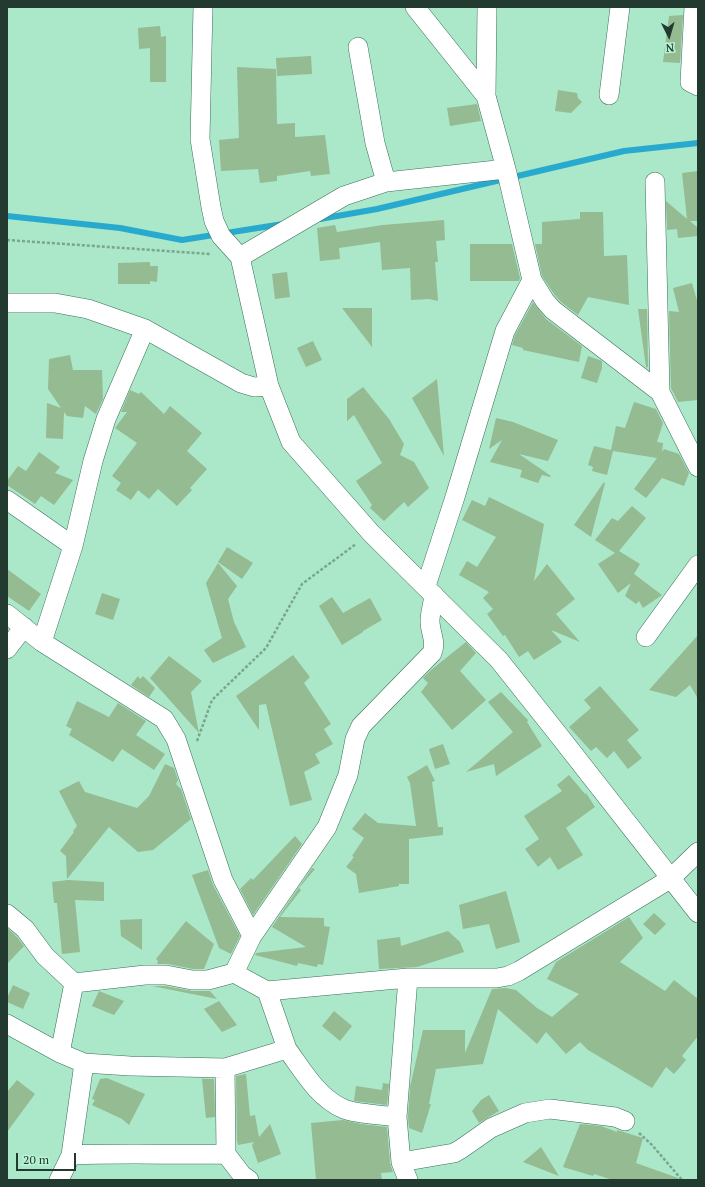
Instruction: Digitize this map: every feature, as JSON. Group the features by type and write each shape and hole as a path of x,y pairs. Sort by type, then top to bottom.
{"street":[{"path":"203,7 200,139 211,207 214,221 221,236 240,257 268,386 291,442 371,533 499,660 558,733 670,879 698,913"},
{"path":"415,7 486,96"},
{"path":"487,7 486,96 506,169 532,280 545,301 553,310 660,392"},
{"path":"608,95 620,7"},
{"path":"694,7 690,82 698,86"},
{"path":"358,47 375,143 386,182"},
{"path":"240,257 344,196 386,182 506,169"},
{"path":"655,182 660,392 698,467"},
{"path":"234,973 252,936 327,827 348,775 355,739 362,726 432,653 434,640 430,620 430,591 457,490 505,331 532,280"},
{"path":"7,303 55,303 88,309 144,329 241,383 254,387 268,386"},
{"path":"42,642 73,546 93,461 106,419 144,329"},
{"path":"7,500 73,546"},
{"path":"646,637 698,565"},
{"path":"7,614 42,642 164,719 176,738 223,880 252,936"},
{"path":"7,649 24,627"},
{"path":"7,914 25,929 45,956 74,983 145,975 166,975 192,980 208,980 234,973 267,991 408,978 497,978 508,976 519,971 670,879 698,852"},
{"path":"408,978 397,1117 401,1162 408,1180"},
{"path":"60,1053 74,983"},
{"path":"267,991 287,1049 310,1082 328,1099 346,1110 397,1117"},
{"path":"7,1024 60,1053 84,1063 130,1066 225,1068 287,1049"},
{"path":"59,1180 71,1155 84,1063"},
{"path":"225,1068 226,1154 242,1175 249,1180"},
{"path":"401,1162 454,1153 491,1128 525,1112 550,1109 615,1117 625,1121"},
{"path":"71,1155 119,1153 172,1155 226,1154"}],"path":[{"path":"7,240 163,250 240,257"},
{"path":"196,742 212,700 266,648 302,584 371,533"},
{"path":"625,1121 652,1145 682,1180"}],"building":[{"path":"683,15 680,63 663,62 669,16"},
{"path":"160,26 161,37 166,36 166,82 150,82 150,48 139,49 138,28"},
{"path":"311,56 312,74 277,76 276,58"},
{"path":"237,67 276,69 277,124 295,123 295,137 325,135 330,174 311,176 310,171 277,176 277,181 260,183 258,169 221,171 219,140 239,138"},
{"path":"558,90 577,93 578,98 582,102 571,113 555,111"},
{"path":"477,104 481,121 450,126 447,108"},
{"path":"698,171 698,221 690,221 698,228 698,236 678,238 677,229 667,230 666,201 687,219 682,173"},
{"path":"580,212 603,212 604,256 627,255 629,305 588,297 578,315 561,302 542,276 535,244 542,244 542,222 580,219"},
{"path":"444,220 445,240 436,241 438,262 435,262 438,301 429,299 411,300 410,268 382,270 380,242 339,248 340,259 320,261 317,228 335,225 337,232 383,225"},
{"path":"470,244 512,244 520,278 519,281 470,281"},
{"path":"150,262 150,266 158,266 157,282 150,281 150,284 118,284 118,263"},
{"path":"287,272 290,297 275,299 272,274"},
{"path":"692,283 698,304 698,400 678,402 671,388 669,311 679,312 673,288"},
{"path":"533,302 546,319 582,346 579,362 523,350 523,348 512,345 515,335"},
{"path":"342,308 372,308 372,347"},
{"path":"638,309 647,309 647,368 646,367"},
{"path":"313,341 322,360 306,367 297,348"},
{"path":"70,355 73,370 102,370 103,399 96,414 85,406 83,418 67,416 64,412 63,439 46,438 47,403 61,408 48,389 49,359"},
{"path":"588,356 602,361 602,368 597,383 581,378"},
{"path":"437,379 444,456 412,398"},
{"path":"363,387 389,419 404,444 400,455 414,462 429,488 408,507 404,502 384,521 370,508 372,505 356,481 382,463 354,415 347,421 347,399"},
{"path":"130,390 139,394 141,392 164,414 170,406 202,433 187,451 207,469 190,488 192,490 177,506 158,489 149,499 138,490 131,500 116,490 121,483 112,476 137,443 115,428 127,412 121,412"},
{"path":"634,402 656,409 663,423 657,442 663,443 662,452 664,449 679,454 689,473 684,486 662,478 646,498 634,489 657,458 613,451 607,475 592,471 593,467 588,465 594,446 611,450 616,426 625,428"},
{"path":"496,418 513,422 558,440 548,461 519,454 551,476 550,477 542,475 538,483 520,477 522,470 490,462 502,440 489,449"},
{"path":"39,452 60,467 55,473 73,480 54,505 41,496 35,504 7,485 7,481 18,466 26,471"},
{"path":"604,482 605,483 591,537 574,525"},
{"path":"489,497 544,524 534,581 547,564 575,599 556,614 580,642 551,630 562,642 534,660 528,651 519,657 505,635 503,636 487,614 493,609 483,598 489,592 459,575 467,561 477,567 496,537 462,520 472,500 485,506"},
{"path":"632,506 646,518 619,551 640,564 634,574 662,595 643,608 639,601 636,604 625,596 631,583 618,593 598,564 615,553 595,540 612,518 618,521"},
{"path":"227,547 253,563 242,579 218,562"},
{"path":"218,563 237,586 228,599 234,622 246,647 213,663 204,650 222,638 206,583"},
{"path":"7,569 41,594 29,611 7,596"},
{"path":"102,593 120,599 113,620 95,614"},
{"path":"332,597 343,613 370,598 382,620 342,645 319,606"},
{"path":"698,635 698,699 690,685 676,697 649,690"},
{"path":"466,642 476,653 460,671 486,700 452,730 421,692 428,683 423,678"},
{"path":"293,655 310,677 304,683 331,724 324,729 333,744 315,754 320,763 304,772 312,800 290,806 266,704 259,705 259,730 236,696"},
{"path":"169,656 202,681 191,692 199,733 150,678"},
{"path":"138,676 140,679 143,676 155,688 149,697 131,685"},
{"path":"600,686 639,730 627,740 642,758 628,769 614,751 607,758 596,747 591,751 569,727 591,708 584,700"},
{"path":"501,692 528,720 527,722 542,746 496,776 494,764 466,772 513,732 488,702"},
{"path":"77,701 109,717 118,703 146,721 136,735 165,754 154,770 122,749 113,762 69,735 72,729 66,726"},
{"path":"443,744 450,764 435,769 429,749"},
{"path":"165,764 174,768 178,780 176,784 181,789 191,819 153,850 138,852 109,827 67,879 66,856 60,851 77,826 59,791 79,781 85,792 137,808 149,796"},
{"path":"427,765 435,781 432,782 438,827 443,827 443,835 409,839 409,884 399,884 399,886 359,893 356,874 346,867 354,857 352,856 364,838 352,829 365,813 378,823 416,826 410,783 407,777"},
{"path":"569,775 585,794 586,793 595,807 566,828 583,855 558,870 550,857 538,867 525,849 539,839 524,816 562,791 557,785"},
{"path":"295,836 302,844 253,915 240,889 251,878 253,880"},
{"path":"312,868 315,869 299,888 301,890 280,917 324,918 324,926 330,927 323,965 318,964 317,967 298,963 297,966 255,955 256,953 306,947 272,927"},
{"path":"208,870 213,885 240,936 231,954 219,948 192,875"},
{"path":"68,880 104,882 104,901 75,900 80,952 62,954 57,903 54,903 52,882"},
{"path":"506,891 520,942 496,949 489,924 463,929 459,905"},
{"path":"654,913 666,924 655,935 643,924"},
{"path":"629,917 643,938 620,962 665,991 674,980 698,999 698,1036 682,1056 686,1060 674,1074 666,1067 652,1088 588,1050 580,1042 566,1054 546,1032 537,1044 498,1009 483,1064 436,1069 429,1104 431,1104 422,1133 409,1128 408,1117 410,1087 423,1030 465,1030 465,1053 492,989 506,988 516,990 537,1008 552,1017 579,994 547,979 556,962"},
{"path":"142,919 142,950 121,936 120,920"},
{"path":"186,921 214,944 204,969 157,964 158,961 156,959"},
{"path":"7,928 24,946 7,964"},
{"path":"448,931 460,942 464,952 417,967 379,969 377,940 400,937 401,946"},
{"path":"13,985 30,993 23,1009 7,1002 7,998"},
{"path":"152,986 165,986 192,991 210,991 217,999"},
{"path":"99,991 124,1001 114,1015 92,1006"},
{"path":"219,1001 237,1025 222,1032 204,1009"},
{"path":"334,1011 352,1026 340,1041 322,1026"},
{"path":"246,1074 250,1116 255,1115 259,1137 270,1124 281,1154 258,1163 252,1145 254,1142 238,1145 237,1141 236,1076"},
{"path":"107,1078 145,1094 129,1125 122,1119 92,1105 95,1100 92,1099 100,1079"},
{"path":"202,1079 214,1079 215,1117 206,1118"},
{"path":"17,1080 35,1094 7,1132 7,1092"},
{"path":"383,1083 389,1084 387,1105 354,1101 356,1086 382,1090"},
{"path":"489,1095 499,1111 479,1123 472,1111 481,1100"},
{"path":"343,1120 387,1127 390,1163 393,1172 381,1173 382,1180 316,1180 311,1123"},
{"path":"580,1124 601,1126 617,1132 617,1130 643,1138 636,1163 678,1178 678,1180 613,1180 563,1167"},
{"path":"541,1147 559,1176 523,1162"}],"waterway":[{"path":"320,219 377,209 624,151 698,143"},
{"path":"7,216 120,228 182,240 283,224"}]}
